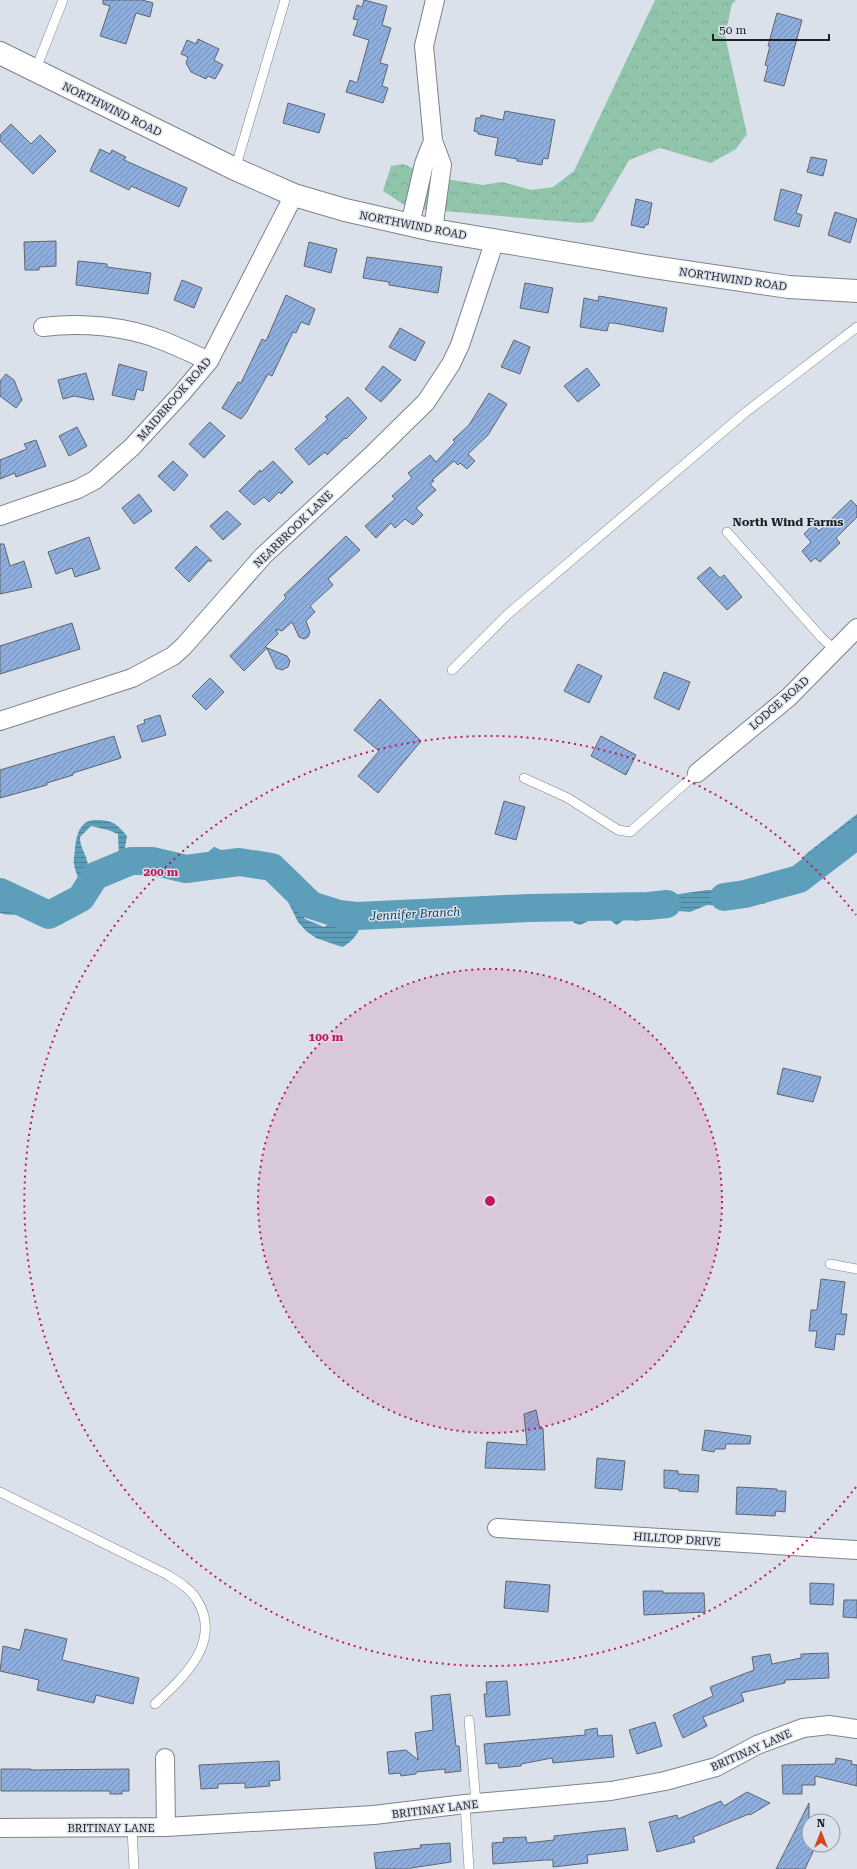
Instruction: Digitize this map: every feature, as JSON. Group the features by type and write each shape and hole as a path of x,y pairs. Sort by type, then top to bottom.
{"street":[{"path":"432,230 442,165 433,141 424,46 435,0"},
{"name":"NORTHWIND ROAD","path":"0,53 235,169 294,194 345,210 432,230 739,280 804,288 857,291"},
{"path":"410,225 424,164 433,141"},
{"name":"MAIDBROOK ROAD","path":"0,516 78,489 95,480 132,447 209,361 294,194"},
{"name":"NEARBROOK LANE","path":"0,721 132,678 163,662 184,646 263,556 373,454 426,402 443,377 460,345 495,240"},
{"path":"43,327 66,324 132,331 160,339 209,361"},
{"name":"LODGE ROAD","path":"697,773 789,697 857,628"},
{"name":"HILLTOP DRIVE","path":"497,1528 857,1550"},
{"name":"BRITINAY LANE","path":"0,1828 166,1828 374,1815 471,1804 566,1796 640,1786 716,1767 757,1745 803,1728 829,1725 857,1729"},
{"path":"165,1758 166,1828"}],"lane":[{"path":"35,71 64,0"},
{"path":"235,169 285,0"},
{"path":"452,670 508,614 733,422 857,327"},
{"path":"727,532 822,638 835,650"},
{"path":"524,778 568,798 618,830 630,832 697,773"},
{"path":"830,1264 857,1269"},
{"path":"0,1492 166,1574 185,1586 196,1599 203,1614 205,1628 199,1654 192,1667 180,1681 155,1704"},
{"path":"468,1869 471,1804 469,1720"},
{"path":"132,1828 134,1869"}],"green space":[{"path":"655,0 736,0 732,4 725,36 747,134 736,149 711,163 660,148 629,160 593,222 580,223 409,208 383,191 391,166 403,164 434,177 483,185 502,182 532,190 553,187 574,171"}],"water":[{"name":"Jennifer Branch","path":"857,814 857,821 849,830 824,847 807,875 764,904 742,902 725,906 707,905 690,912 678,911 637,921 625,919 617,925 605,918 598,918 580,925 574,923 570,916 565,915 547,920 526,917 513,920 500,919 495,923 458,916 424,916 407,909 385,911 362,920 356,935 343,947 316,938 306,931 298,922 273,871 258,859 228,864 218,870 206,871 187,876 165,877 141,874 130,870 122,864 119,858 118,834 91,826 80,837 88,866 89,874 87,887 64,923 55,925 36,915 9,915 0,913 0,907 9,907 21,902 39,908 71,903 74,901 80,888 74,862 76,839 83,825 91,820 111,822 120,828 127,836 125,848 127,855 135,868 144,872 193,871 200,866 208,852 214,847 229,853 241,855 260,853 284,875 305,919 324,927 331,922 340,923 359,917 378,906 392,902 425,903 501,910 524,906 551,909 565,906 607,908 635,906 672,895 707,890 716,890 721,893 742,889 766,889 778,885 797,867 806,854"}],"building":[{"path":"103,0 142,0 153,3 150,17 136,13 126,44 100,36 110,6 103,4"},
{"path":"364,0 387,6 382,25 391,28 380,63 388,65 382,86 388,88 383,103 346,92 350,80 357,83 369,40 353,35 358,20 353,19 357,5 362,7"},
{"path":"777,13 802,20 784,86 764,81 768,66 765,65 770,46 768,46"},
{"path":"198,39 219,49 214,60 223,65 215,79 208,76 206,79 191,72 186,63 188,57 181,54 187,40 196,44"},
{"path":"288,103 325,114 319,133 283,123"},
{"path":"505,111 555,120 548,159 543,158 542,165 517,161 517,159 495,155 498,138 478,134 478,132 474,131 476,118 480,118 481,115 503,120"},
{"path":"11,124 31,144 40,135 56,151 33,174 0,141 0,135"},
{"path":"100,149 110,154 112,150 126,157 124,160 187,188 179,207 131,186 129,190 90,171"},
{"path":"811,157 827,160 823,176 807,172"},
{"path":"781,189 802,195 796,213 802,215 799,227 774,220"},
{"path":"636,199 652,203 648,225 646,224 644,228 631,225"},
{"path":"835,212 857,219 850,243 828,235"},
{"path":"56,241 56,266 39,267 39,270 25,270 24,242"},
{"path":"309,242 337,249 331,273 304,266"},
{"path":"367,257 442,267 438,293 389,285 389,282 363,278"},
{"path":"78,261 107,264 107,267 151,273 148,294 76,285"},
{"path":"182,280 202,288 194,308 174,300"},
{"path":"525,283 553,288 548,313 520,308"},
{"path":"286,295 315,309 309,325 301,322 296,333 293,332 272,376 268,374 246,413 241,419 222,408 238,382 241,383 262,339 266,341"},
{"path":"599,296 667,308 663,332 614,323 609,323 607,331 580,327 584,298 598,301"},
{"path":"400,328 425,342 415,361 389,347"},
{"path":"514,340 530,347 520,374 501,367"},
{"path":"119,364 147,372 143,391 137,389 134,400 112,395"},
{"path":"383,366 401,380 381,402 365,389"},
{"path":"587,368 600,385 578,402 564,386"},
{"path":"86,373 94,400 74,396 63,399 58,380"},
{"path":"6,374 14,380 22,400 16,408 0,396 0,381"},
{"path":"489,393 507,404 488,435 468,454 475,461 467,469 460,463 458,465 454,461 432,480 434,481 430,484 436,490 416,508 423,515 413,525 405,519 395,528 391,523 376,538 365,526 395,499 392,496 412,478 408,473 430,455 436,462 455,442 453,440 469,425"},
{"path":"348,397 367,418 327,455 325,452 309,465 295,449 328,419 325,417"},
{"path":"210,422 225,436 204,458 189,444"},
{"path":"77,427 87,446 69,456 59,436"},
{"path":"36,440 46,466 16,477 15,473 0,479 0,460 27,449 24,444"},
{"path":"173,461 188,475 174,491 158,476"},
{"path":"273,461 293,482 281,494 279,492 269,502 264,497 254,505 239,491 260,470 261,472"},
{"path":"139,494 152,511 134,524 122,508"},
{"path":"851,500 857,506 857,517 836,538 840,543 820,562 815,558 811,562 802,551 811,542 804,534 813,525 819,531"},
{"path":"227,511 241,524 223,540 210,526"},
{"path":"346,536 360,550 328,579 333,585 310,606 315,612 306,621 310,632 308,637 304,639 299,637 292,622 282,631 276,629 278,634 265,647 287,656 290,661 288,667 282,670 276,668 267,648 244,671 230,656 286,598 284,595"},
{"path":"89,537 100,569 75,577 72,568 56,574 48,552"},
{"path":"0,544 4,544 10,566 24,561 32,587 0,594"},
{"path":"196,546 212,561 208,561 189,582 175,568"},
{"path":"710,567 720,578 724,575 742,597 727,610 697,578"},
{"path":"72,623 80,649 0,674 0,646"},
{"path":"578,664 602,676 589,703 564,691"},
{"path":"664,672 690,682 679,710 654,698"},
{"path":"210,678 224,692 206,710 192,696"},
{"path":"380,699 421,741 378,793 358,776 379,751 354,730"},
{"path":"160,715 166,735 142,742 137,726 145,723 144,720"},
{"path":"114,736 121,758 73,773 73,775 47,783 47,785 0,798 0,770"},
{"path":"601,736 636,755 626,775 591,756"},
{"path":"504,801 525,807 516,840 495,834"},
{"path":"783,1068 821,1077 813,1102 777,1094"},
{"path":"821,1279 845,1282 841,1314 847,1314 844,1335 836,1334 834,1350 815,1347 817,1331 809,1331 811,1310 817,1310"},
{"path":"536,1410 540,1429 543,1428 545,1470 485,1468 487,1442 527,1445 524,1414"},
{"path":"705,1430 751,1436 750,1444 726,1444 725,1449 715,1449 714,1452 702,1450"},
{"path":"597,1458 625,1461 622,1490 595,1488"},
{"path":"664,1470 678,1471 678,1474 699,1475 698,1492 679,1491 679,1489 664,1488"},
{"path":"737,1487 777,1489 777,1491 786,1491 785,1512 776,1511 775,1516 736,1514"},
{"path":"506,1581 550,1585 548,1612 504,1608"},
{"path":"810,1583 834,1584 833,1605 810,1604"},
{"path":"643,1591 663,1591 663,1593 704,1593 705,1612 644,1615"},
{"path":"844,1600 857,1600 857,1618 843,1617"},
{"path":"25,1629 67,1639 62,1660 139,1678 133,1704 96,1695 94,1703 37,1690 39,1680 0,1671 3,1646 20,1650"},
{"path":"828,1653 829,1678 785,1680 785,1683 741,1693 744,1701 703,1717 707,1726 683,1738 673,1715 713,1696 710,1687 754,1670 752,1657 770,1654 772,1664 801,1658 801,1654"},
{"path":"507,1681 510,1715 486,1717 484,1694 487,1694 486,1682"},
{"path":"450,1694 456,1746 459,1746 461,1771 445,1773 445,1769 416,1772 416,1774 401,1776 400,1773 389,1774 387,1752 406,1750 418,1760 415,1733 433,1730 431,1696"},
{"path":"655,1722 662,1746 637,1754 629,1730"},
{"path":"597,1728 598,1736 612,1735 614,1757 553,1763 552,1758 521,1764 521,1766 499,1768 498,1763 486,1764 484,1744 585,1735 585,1730"},
{"path":"836,1758 852,1761 851,1764 857,1765 857,1786 815,1776 815,1785 802,1785 802,1794 783,1794 782,1765 835,1764"},
{"path":"279,1761 280,1780 269,1781 270,1786 245,1788 245,1783 218,1784 218,1788 201,1789 199,1765"},
{"path":"1,1769 129,1769 129,1791 122,1791 122,1794 110,1794 110,1791 1,1791"},
{"path":"747,1792 770,1803 750,1815 749,1814 693,1837 695,1842 657,1852 649,1822 677,1815 678,1819 721,1801 724,1806"},
{"path":"809,1803 809,1813 804,1813"},
{"path":"801,1819 801,1853 812,1853 805,1869 776,1869"},
{"path":"625,1828 628,1850 587,1855 588,1863 553,1867 553,1860 493,1864 492,1843 504,1842 503,1838 526,1837 527,1843 554,1840 554,1836"},
{"path":"450,1843 451,1862 411,1869 376,1869 374,1853 421,1848 420,1845"}],"waterway":[{"name":"Jennifer Branch","path":"724,897 745,894 799,879 857,835"},
{"name":"Jennifer Branch","path":"0,892 49,915 81,898 95,876 131,861 152,861 186,869 239,862 272,867 311,905 339,914 357,916 529,908 648,906 667,904"}],"district":[{"name":"North Wind Farms","path":"788,522"}]}
